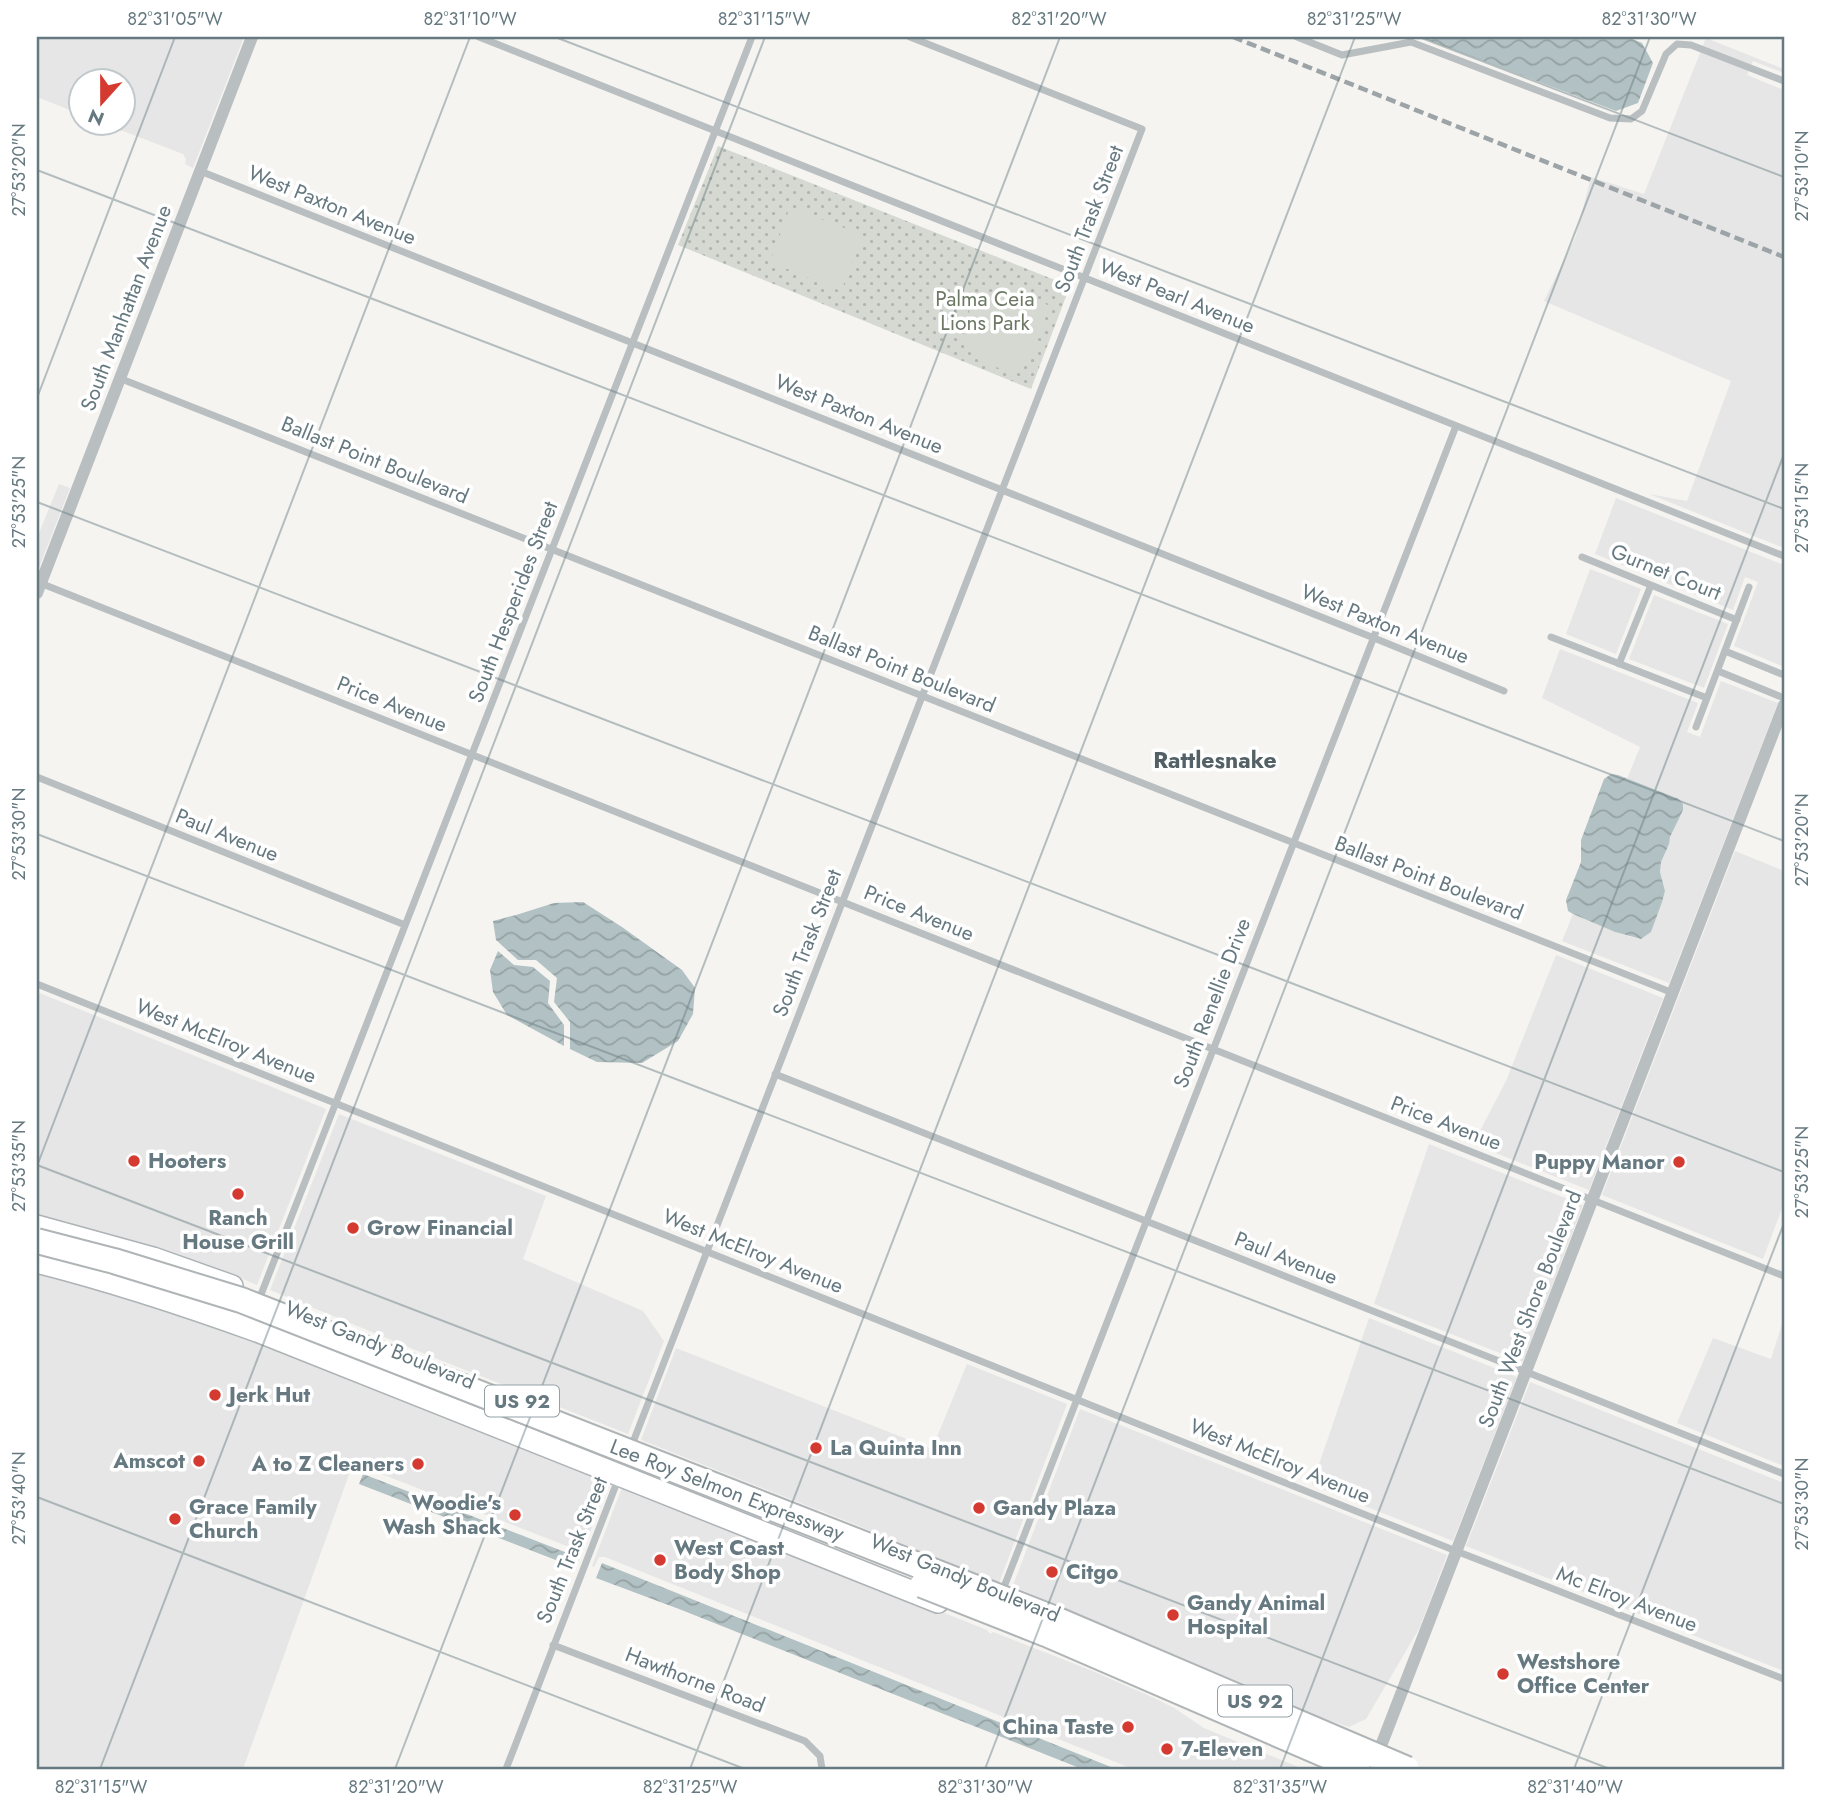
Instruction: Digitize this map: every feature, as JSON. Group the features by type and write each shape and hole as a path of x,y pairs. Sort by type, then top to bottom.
{"highway":[{"name":"Lee Roy Selmon Expressway","path":"37,1241 165,1276 254,1305 1053,1618 1407,1769"},
{"name":"Lee Roy Selmon Expressway","path":"37,1256 110,1274 236,1314 1046,1634 1358,1769"}],"main road":[{"name":"West Gandy Boulevard","path":"37,1226 172,1265 260,1297 404,1354 630,1450 816,1518 1002,1592 1107,1636 1375,1762 1415,1769"},
{"path":"37,1235 136,1262 172,1265"},
{"name":"West Gandy Boulevard","path":"37,1262 180,1303 470,1416 622,1470 818,1554 1130,1679 1337,1769"},
{"path":"180,1303 197,1294 213,1294 349,1346 404,1354"},
{"path":"470,1416 484,1414 596,1459 617,1459 630,1450"},
{"path":"622,1470 643,1462 666,1467 786,1516 816,1518"},
{"path":"818,1554 841,1556 963,1604 980,1604 1002,1592"},
{"path":"992,1623 999,1615 1054,1615"}],"street":[{"name":"South Manhattan Avenue","path":"38,588 252,37"},
{"name":"West Pearl Avenue","path":"479,37 1784,556"},
{"name":"South Hesperides Street","path":"260,1297 752,37"},
{"name":"South Trask Street","path":"630,1450 1142,130 911,37"},
{"path":"1297,37 1342,55 1411,43 1611,118 1631,119 1642,111 1666,54 1677,44 1691,45 1784,81"},
{"name":"West Paxton Avenue","path":"200,171 1504,691"},
{"name":"Ballast Point Boulevard","path":"120,378 1673,993"},
{"name":"South Renellie Drive","path":"1002,1592 1456,426"},
{"name":"Gurnet Court","path":"1582,557 1737,620"},
{"path":"1619,664 1651,585"},
{"path":"1696,727 1749,587"},
{"name":"Price Avenue","path":"38,588 472,754 1784,1276"},
{"path":"1551,637 1707,698"},
{"path":"1725,651 1784,675"},
{"path":"1717,671 1784,698"},
{"name":"South West Shore Boulevard","path":"1375,1762 1784,705"},
{"name":"Paul Avenue","path":"37,777 405,925"},
{"name":"West McElroy Avenue","path":"37,984 1456,1550"},
{"name":"Paul Avenue","path":"775,1074 1784,1474"},
{"name":"South Trask Street","path":"506,1769 622,1470"},
{"name":"Mc Elroy Avenue","path":"1456,1550 1784,1679"},
{"name":"Hawthorne Road","path":"553,1645 805,1741 820,1756 822,1769"}],"shaded area":[{"path":"37,37 244,37 193,168 185,164 183,154 136,136 136,66 66,66 66,108 37,97"},
{"path":"1706,38 1784,69 1784,73 1753,61 1747,75 1784,90 1784,548 1649,494 1687,501 1731,381 1544,301 1576,236 1591,177 1644,194"},
{"path":"59,484 70,488 37,573 37,538"},
{"path":"1616,498 1784,565 1784,667 1734,646 1758,582 1745,577 1733,610 1595,554"},
{"path":"1590,569 1641,589 1616,654 1566,634"},
{"path":"1654,595 1728,624 1704,688 1629,659"},
{"path":"1560,649 1698,703 1687,732 1700,737 1721,681 1778,703 1669,983 1562,941 1573,914 1631,937 1641,939 1651,932 1665,891 1660,872 1661,862 1683,804 1679,799 1627,779 1640,747 1542,698"},
{"path":"1735,851 1784,871 1784,1203 1763,1259 1602,1195"},
{"path":"1556,955 1663,998 1589,1190 1473,1144 1506,1081"},
{"path":"37,992 326,1109 257,1285 217,1268 37,1215"},
{"path":"339,1114 546,1196 523,1259 643,1311 664,1341 628,1434 270,1290"},
{"path":"1429,1144 1583,1205 1523,1362 1374,1304"},
{"path":"37,1274 136,1299 214,1326 610,1480 579,1561 574,1559 576,1552 572,1548 366,1468 358,1471 351,1469 243,1769 37,1769"},
{"path":"1369,1318 1517,1377 1453,1541 1312,1485"},
{"path":"1784,1318 1784,1466 1677,1423 1713,1338 1771,1359"},
{"path":"676,1348 932,1449 967,1364 1067,1404 999,1583 641,1440"},
{"path":"1530,1382 1784,1483 1784,1671 1466,1546"},
{"path":"1080,1409 1447,1555 1420,1627 1366,1719 1349,1727 1285,1706 1012,1588"},
{"path":"623,1485 987,1630 990,1634 993,1632 1090,1670 1174,1708 1204,1728 1303,1769 1133,1769 605,1557 599,1557 594,1567 592,1566"}],"green space":[{"name":"Palma Ceia Lions Park","path":"718,146 1070,286 1031,389 678,245"},
{"path":"790,207 863,235 841,291 770,262"},
{"path":"1016,291 1050,306 1027,365 1012,374 973,357 964,340 970,308 995,292"}],"water":[{"path":"1420,37 1628,37 1642,43 1653,63 1638,103 1616,111"},
{"path":"1611,774 1679,799 1683,804 1683,810 1661,862 1660,872 1665,891 1662,902 1651,932 1641,939 1615,932 1573,914 1568,911 1566,900 1581,862 1581,840 1604,779"},
{"path":"583,902 682,970 695,988 693,1014 678,1041 642,1063 597,1062 570,1049 570,1022 554,1002 557,978 536,960 518,960 496,940 493,921 554,903"},
{"path":"498,951 514,965 533,967 550,981 548,1003 564,1025 564,1046 507,1015 493,992 490,970"},
{"path":"363,1474 570,1554 566,1564 359,1484"},
{"path":"602,1563 1116,1769 1082,1769 596,1578"}],"railway":[{"path":"1233,37 1784,257"}],"place":[{"name":"Hooters","path":"134,1161"},
{"name":"Puppy Manor","path":"1679,1162"},
{"name":"Ranch House Grill","path":"238,1194"},
{"name":"Grow Financial","path":"353,1228"},
{"name":"Jerk Hut","path":"215,1395"},
{"name":"La Quinta Inn","path":"816,1448"},
{"name":"Amscot","path":"199,1461"},
{"name":"A to Z Cleaners","path":"418,1464"},
{"name":"Gandy Plaza","path":"979,1508"},
{"name":"Woodie's Wash Shack","path":"515,1515"},
{"name":"Grace Family Church","path":"175,1519"},
{"name":"West Coast Body Shop","path":"660,1560"},
{"name":"Citgo","path":"1052,1572"},
{"name":"Gandy Animal Hospital","path":"1173,1615"},
{"name":"Westshore Office Center","path":"1503,1674"},
{"name":"China Taste","path":"1128,1727"},
{"name":"7-Eleven","path":"1167,1749"}],"district":[{"name":"Rattlesnake","path":"1215,760"}]}
